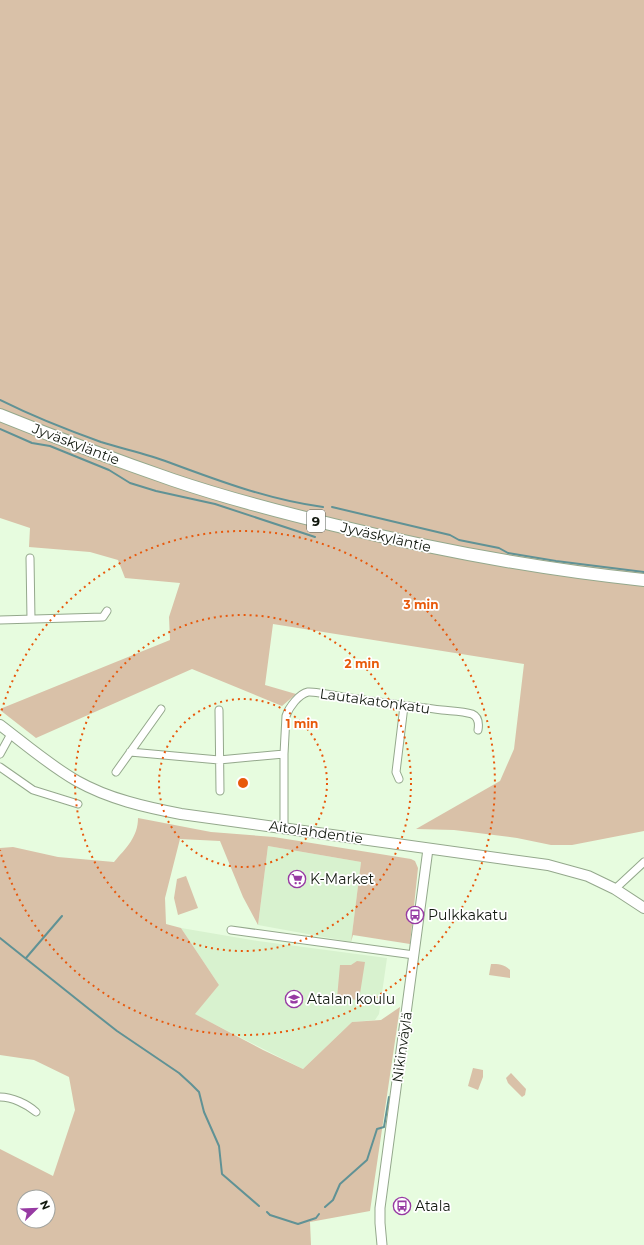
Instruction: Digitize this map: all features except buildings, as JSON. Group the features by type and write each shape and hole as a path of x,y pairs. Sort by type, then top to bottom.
{"highway":[{"name":"Jyväskyläntie","path":"0,416 173,480 266,508 397,541 565,571 644,580"}],"main road":[{"name":"Aitolahdentie","path":"0,725 76,781 120,800 149,808 181,814 548,865 588,876 615,889 644,908"}],"street":[{"path":"30,558 31,619"},
{"path":"0,620 103,617 107,611"},
{"name":"Lautakatonkatu","path":"284,828 284,754 286,716 288,710 303,694 308,692 472,714 478,721 478,730"},
{"path":"399,779 396,772 404,706"},
{"path":"116,772 162,709"},
{"path":"219,710 220,791"},
{"path":"0,754 11,734"},
{"path":"130,752 219,760 284,754"},
{"path":"0,767 33,790 78,804"},
{"name":"Nikinväylä","path":"382,1245 380,1208 428,849"},
{"path":"615,889 644,862"},
{"path":"231,930 414,955"},
{"path":"0,1097 30,1107 36,1112"}],"shaded area":[{"path":"0,0 644,0 644,831 572,845 551,845 517,838 454,830 416,829 500,781 514,749 524,664 273,624 265,685 296,694 282,706 192,669 36,738 0,710 170,640 169,617 180,583 125,578 118,560 90,552 29,547 30,528 0,518"},
{"path":"138,818 211,832 274,837 411,859 415,861 418,868 410,944 353,935 351,942 361,862 268,846 258,925 243,897 220,841 180,839 165,898 166,924 181,928 219,985 195,1014 263,1050 303,1069 352,1022 381,1020 400,1007 370,1211 310,1222 311,1245 0,1245 0,1149 53,1176 75,1110 69,1077 34,1060 0,1055 0,848 13,847 58,857 114,862 134,837"},
{"path":"268,846 361,862 351,942 258,925"},
{"path":"186,876 198,908 178,915 174,898 177,879"},
{"name":"Atalan koulu","path":"181,928 258,941 387,958 379,1014 375,1020 352,1022 303,1069 194,1014 219,985"},
{"path":"357,961 365,962 359,1000 337,998 340,965 351,965"},
{"path":"491,964 501,965 508,968 510,970 510,978 489,975"},
{"path":"473,1068 483,1070 483,1077 478,1090 468,1086"},
{"path":"511,1073 526,1089 525,1095 522,1097 508,1083 506,1078"}],"waterway":[{"path":"0,400 24,412 101,442 160,459 225,483 264,495 323,507"},
{"path":"0,429 32,443 50,446 109,470 130,483 156,491 215,504 315,537"},
{"path":"332,507 450,535 459,540 499,548 508,553 556,561 644,572"},
{"path":"26,958 62,916"},
{"path":"0,938 117,1031 179,1073 199,1092 204,1112 219,1146 222,1174 259,1206"},
{"path":"325,1207 333,1200 340,1184 367,1160 377,1129 384,1127 389,1097"},
{"path":"267,1212 270,1215 298,1224 316,1218 319,1214"}],"place":[{"name":"K-Market","path":"297,879"},
{"name":"Pulkkakatu","path":"415,915"},
{"name":"Atalan koulu","path":"294,999"},
{"name":"Atala","path":"402,1206"}]}
